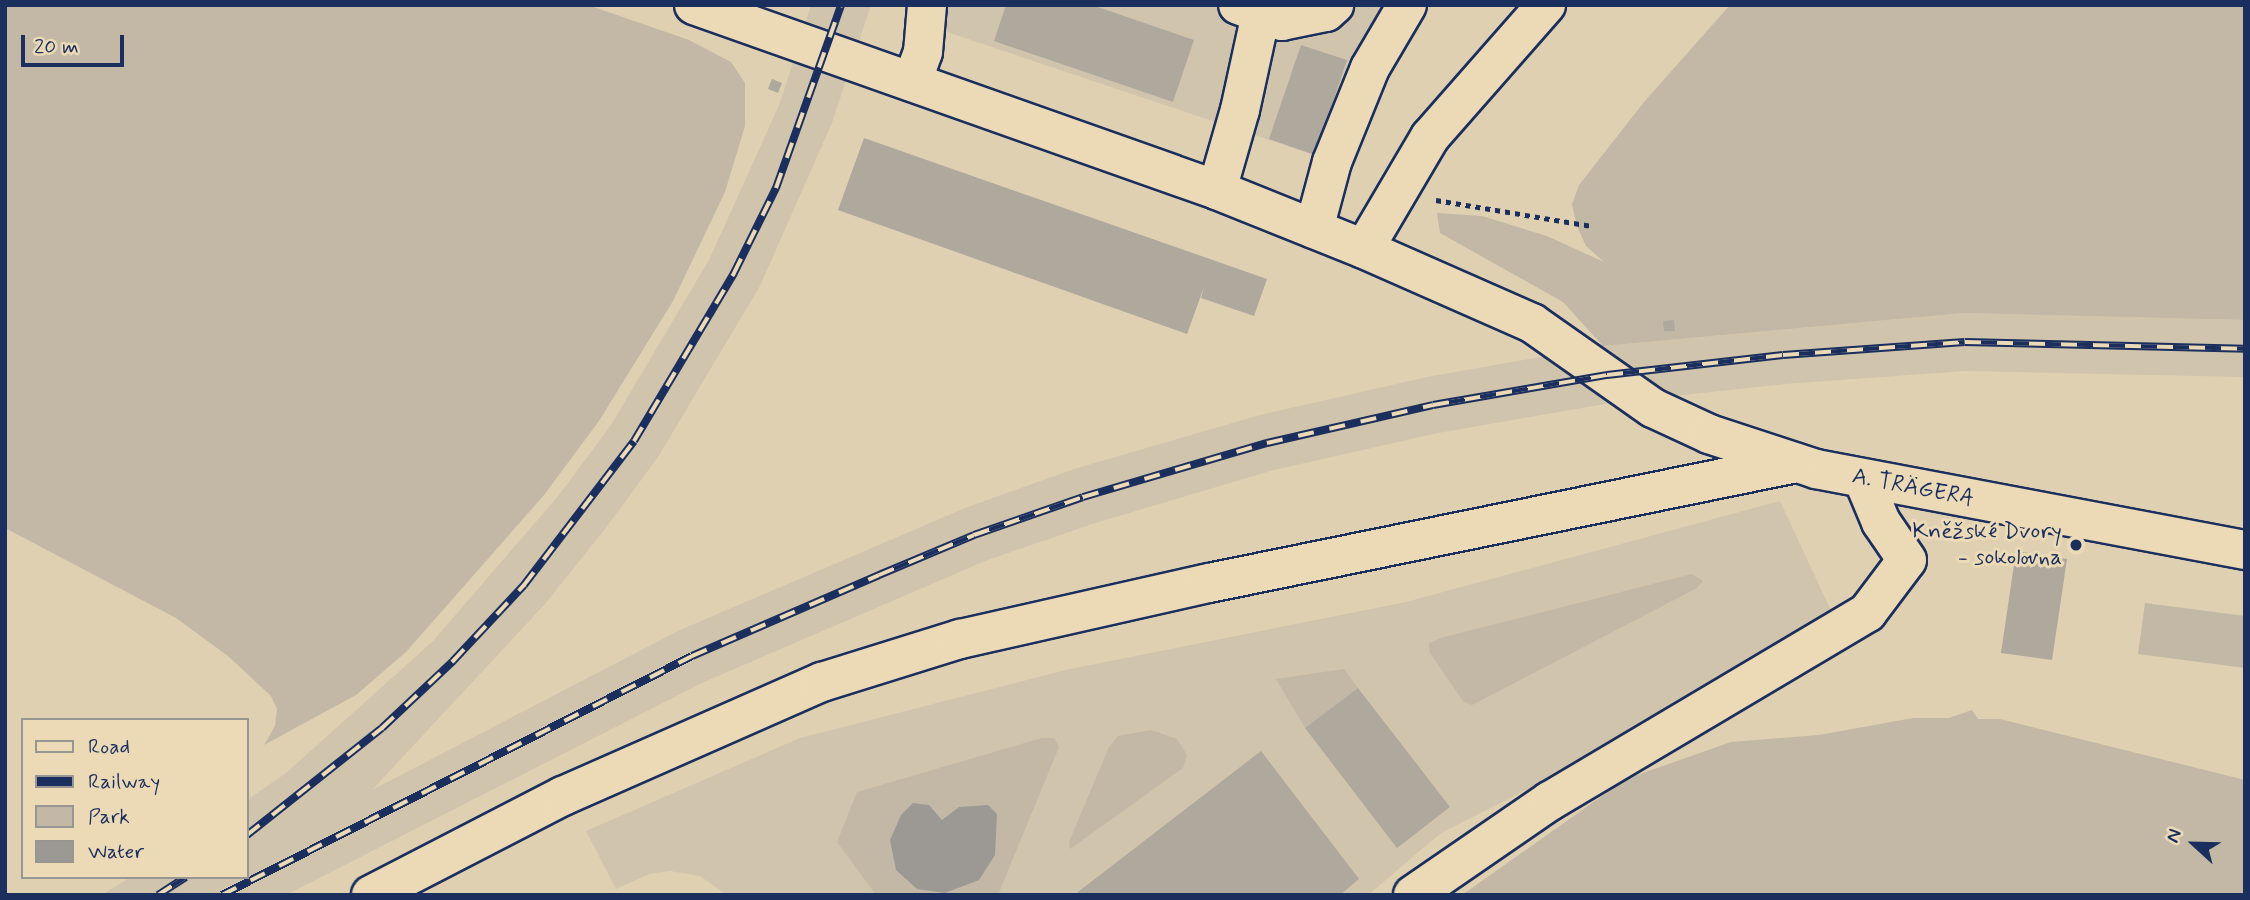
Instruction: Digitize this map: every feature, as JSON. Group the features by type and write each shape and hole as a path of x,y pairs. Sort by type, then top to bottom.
{"street":[{"name":"A. TRÄGERA","path":"694,5 1217,190 1364,249 1532,323 1653,408 1709,434 1796,463 1863,479 2245,550"},
{"path":"912,82 923,52 927,5"},
{"path":"1217,190 1249,9 1282,21 1326,12 1334,5"},
{"path":"1314,229 1332,162 1370,68 1407,5"},
{"path":"1364,249 1430,137 1546,5"},
{"path":"371,895 575,790 822,682 947,643 1209,583 1663,493 1796,463"},
{"path":"1413,895 1550,801 1867,613 1906,560 1881,522 1863,479"}],"path":[{"path":"1396,198 1466,202 1527,218 1592,226"}],"shaded area":[{"path":"811,5 871,5 832,123 760,286 658,457 545,604 372,790 680,630 965,508 1074,469 1260,415 1427,377 1603,346 1964,313 2245,320 2245,377 1966,371 1785,384 1611,403 1438,433 1274,470 1092,524 985,561 704,682 286,895 102,895 128,879 248,879 248,799 286,773 433,641 559,495 611,425 709,260 780,103"},
{"path":"946,5 1387,5 1349,60 1317,156 944,31"},
{"path":"1780,501 1833,615 1645,730 1441,833 1368,895 727,895 700,876 670,871 649,874 616,889 586,831 800,738 1070,669 1406,602"}],"green space":[{"path":"5,5 588,5 689,40 731,62 745,83 745,126 725,192 673,301 599,421 544,495 406,652 356,695 264,745 275,726 277,709 271,696 228,656 176,618 5,528"},
{"path":"1730,5 2245,5 2245,320 1964,313 1603,346 1563,302 1440,233 1437,213 1482,216 1547,236 1604,262 1586,246 1577,226 1572,204 1579,185 1644,102"},
{"path":"1692,574 1703,581 1697,588 1472,705 1463,701 1430,653 1429,643 1444,637"},
{"path":"2145,603 2245,616 2245,668 2138,654"},
{"path":"1344,669 1358,688 1305,728 1276,679"},
{"path":"1972,710 1978,719 2000,719 2245,780 2245,895 1462,895 1626,779 1731,742 1819,735 1913,718 1949,718"},
{"path":"1151,730 1177,739 1187,755 1183,768 1070,849 1069,842 1109,747 1118,736"},
{"path":"1042,738 1054,738 1059,747 998,895 876,895 837,842 857,792"}],"water":[{"path":"913,803 929,805 942,820 959,807 988,805 997,814 995,855 979,880 945,893 917,889 896,870 890,840 901,815"}],"building":[{"path":"1006,5 1092,5 1194,40 1173,102 994,41"},
{"path":"1301,45 1347,60 1315,155 1269,139"},
{"path":"772,79 782,83 778,93 768,89"},
{"path":"864,138 1267,279 1254,316 1201,298 1204,287 1187,334 838,210"},
{"path":"1674,320 1675,331 1664,331 1663,321"},
{"path":"2016,551 2067,559 2052,660 2001,653"},
{"path":"1358,688 1450,807 1397,848 1305,728"},
{"path":"1261,751 1359,879 1340,895 1074,895"}],"railway":[{"path":"248,834 382,728 453,661 524,585 634,441 734,273 776,188 841,5"},
{"path":"222,895 692,656 879,575 974,535 1083,497 1267,443 1433,405 1607,375 1783,355 1965,342 2245,349"},
{"path":"158,895 183,879"}],"place":[{"name":"Kněžské Dvory - sokolovna","path":"2076,545"}]}
